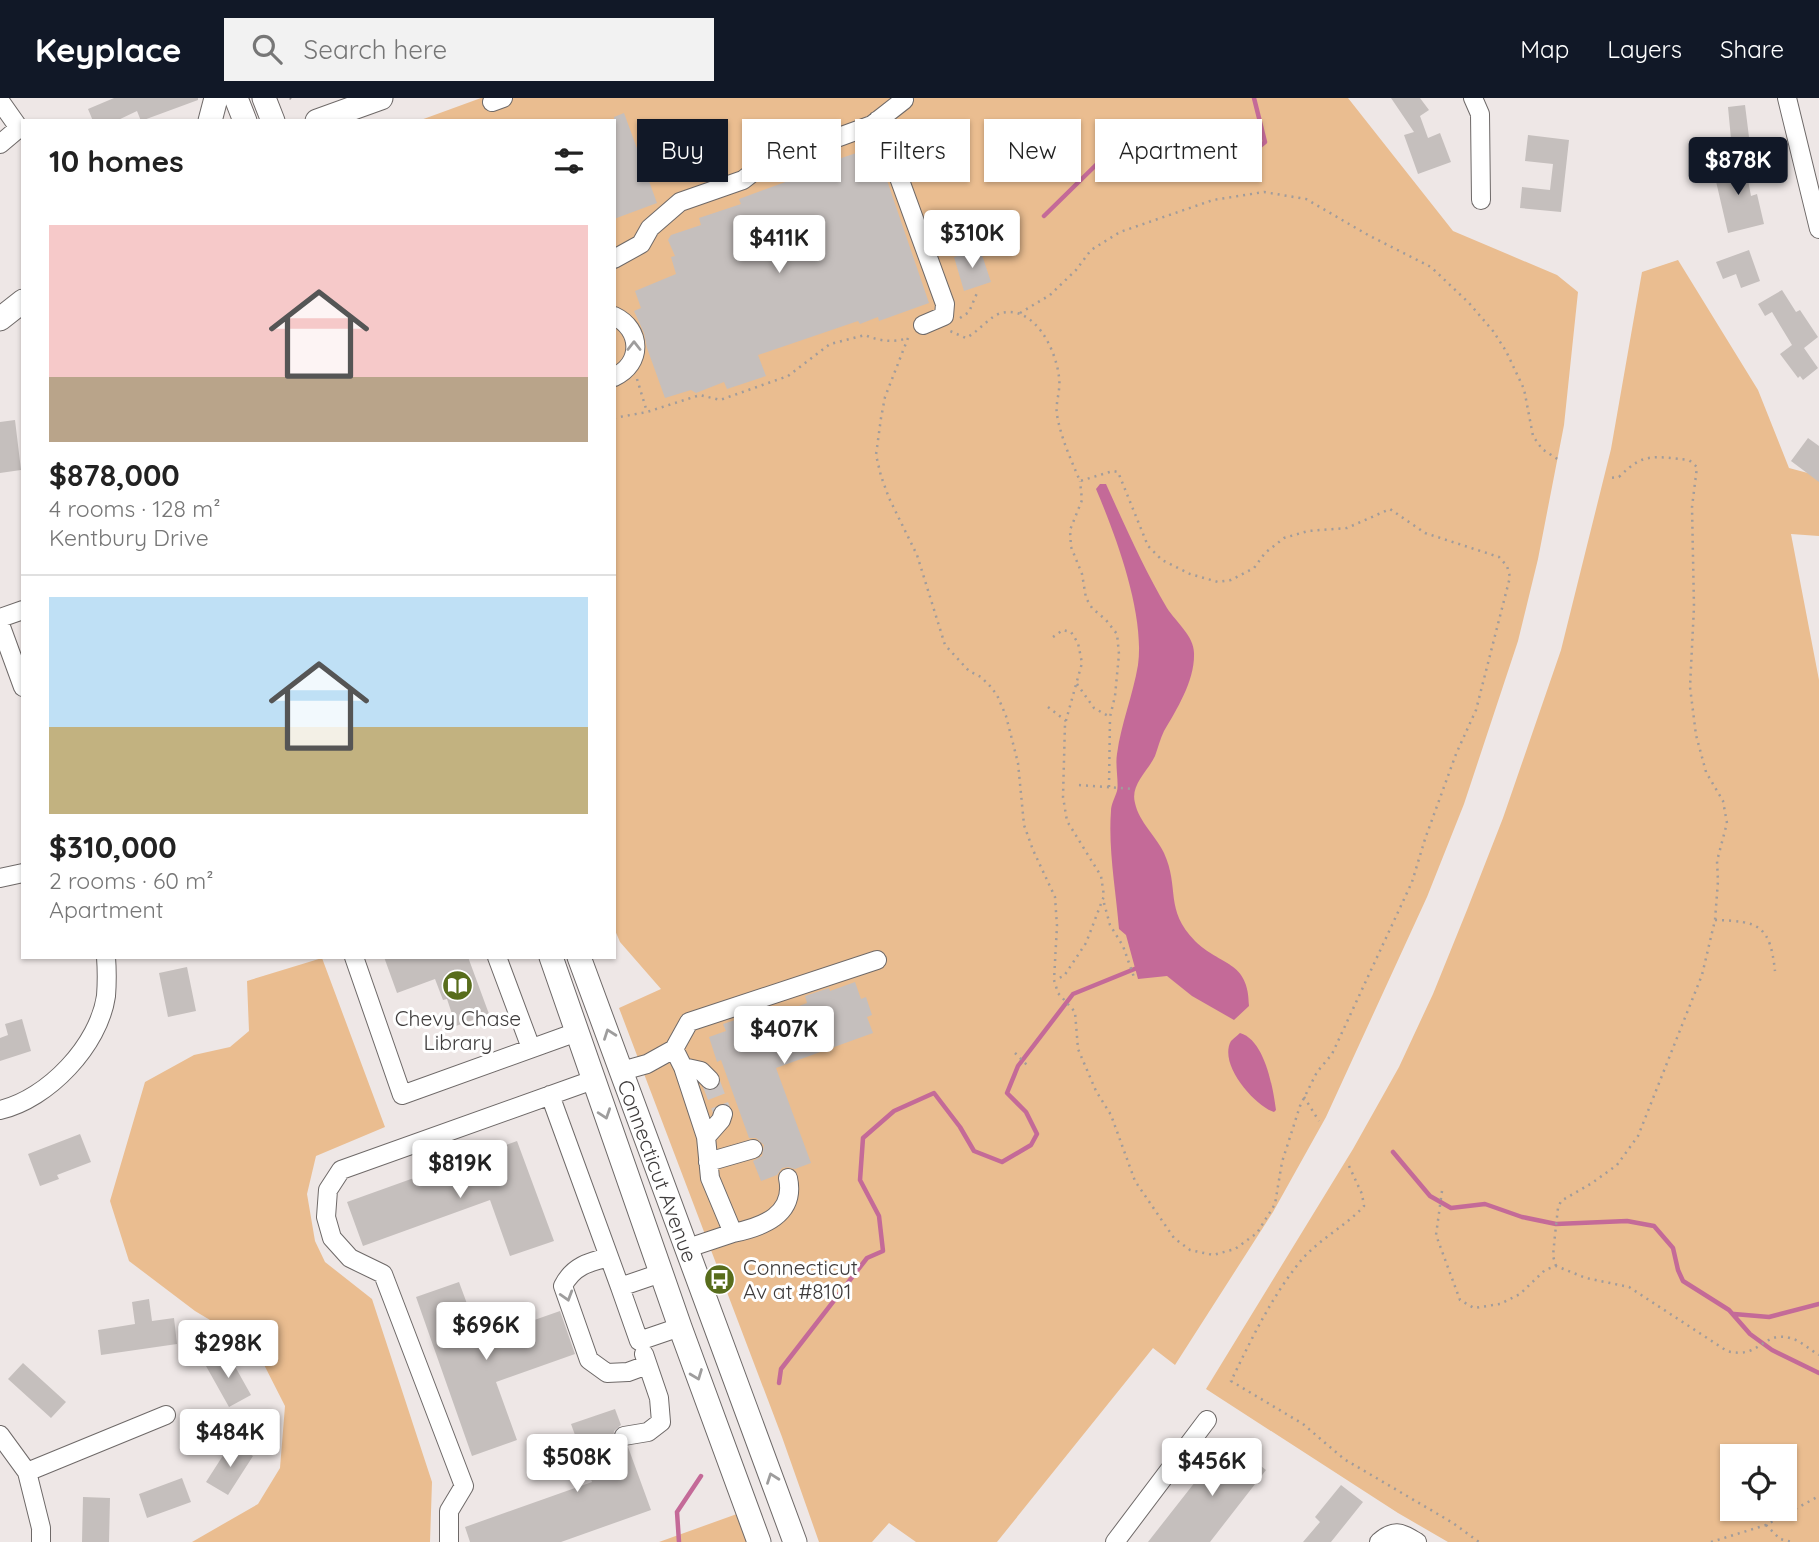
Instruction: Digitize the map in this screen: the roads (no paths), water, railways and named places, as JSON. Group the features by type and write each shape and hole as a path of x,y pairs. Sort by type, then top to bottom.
{"main road":[{"path":"210,119 216,98"},
{"path":"236,98 243,119"},
{"path":"264,98 272,119"},
{"path":"335,98 373,101"},
{"path":"323,119 373,101"},
{"path":"0,319 21,303"},
{"name":"Connecticut Avenue","path":"552,959 680,1327 759,1542"},
{"name":"Connecticut Avenue","path":"580,959 795,1542"}],"street":[{"path":"879,119 904,100 902,98"},
{"path":"1473,98 1480,114 1481,201"},
{"path":"1787,98 1819,229"},
{"path":"0,101 19,128 0,144"},
{"path":"616,258 642,244 650,228 680,202 743,180 762,165 855,131"},
{"path":"901,182 945,304 944,316 920,330"},
{"path":"616,317 626,322 636,343 635,356 630,366 616,376"},
{"path":"0,618 21,611"},
{"path":"0,624 21,682"},
{"path":"0,878 21,873"},
{"path":"0,1110 53,1084 82,1051 98,1021 106,997 107,959"},
{"path":"355,959 402,1095 577,1032"},
{"path":"499,959 531,1048"},
{"path":"622,1071 647,1064 674,1049 689,1022 877,960"},
{"path":"674,1049 683,1067 706,1137 710,1178 733,1233"},
{"path":"683,1067 701,1071 710,1080"},
{"path":"449,1542 449,1511 464,1486 383,1274 350,1258 332,1238 326,1217 328,1190 341,1170 593,1080"},
{"path":"550,1095 659,1398 661,1422 648,1432 624,1436"},
{"path":"706,1137 723,1114"},
{"path":"708,1161 753,1149"},
{"path":"688,1248 754,1228 782,1213 789,1196 788,1178"},
{"path":"609,1257 587,1263 570,1272 563,1286 589,1360 607,1374 648,1365"},
{"path":"620,1287 661,1273"},
{"path":"639,1341 680,1327"},
{"path":"27,1472 166,1415"},
{"path":"1115,1542 1207,1420"},
{"path":"0,1435 27,1472 41,1528 41,1542"},
{"path":"1379,1542 1388,1534 1409,1538"}],"waterway":[{"path":"1044,216 1098,163 1161,145 1254,151 1265,142 1254,98"},
{"path":"779,1383 781,1369 867,1258 883,1251 879,1216 860,1180 863,1138 894,1111 934,1093 960,1127 974,1151 1002,1162 1031,1145 1037,1134 1026,1112 1007,1093 1018,1066 1073,994 1137,968"},
{"path":"1393,1152 1430,1196 1451,1208 1485,1204 1522,1217 1556,1224 1627,1221 1654,1226 1673,1248 1683,1281 1729,1310 1750,1334 1772,1350 1819,1373"},
{"path":"1734,1314 1769,1317 1819,1304"},
{"path":"679,1542 677,1512 701,1476"}],"tunnel":[{"path":"710,1080 723,1114"}],"place":[{"name":"Chevy Chase Library","path":"458,986"},
{"name":"Connecticut Av at #8101","path":"720,1279"}]}
